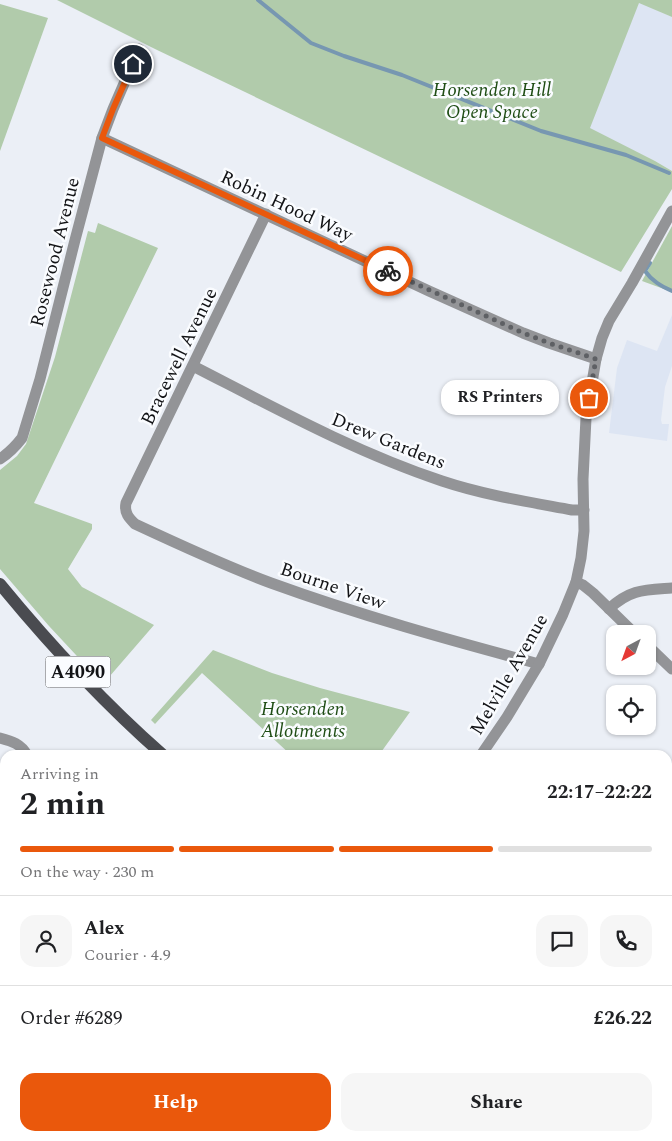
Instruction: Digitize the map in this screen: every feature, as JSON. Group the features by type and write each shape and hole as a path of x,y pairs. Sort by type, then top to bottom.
{"main road":[{"name":"A4090","path":"0,584 100,696 157,750"}],"street":[{"name":"Rosewood Avenue","path":"0,459 16,447 22,438 40,379 102,138 139,49"},
{"name":"Robin Hood Way","path":"102,138 429,291 523,333 596,359"},
{"name":"Melville Avenue","path":"484,750 539,664 576,582 584,531 583,479 586,418 596,359 609,321 672,211"},
{"name":"Bracewell Avenue","path":"127,514 126,503 266,214"},
{"name":"Drew Gardens","path":"194,366 257,400 390,462 475,490 572,510 584,510"},
{"name":"Bourne View","path":"127,514 128,518 136,524 270,583 406,628 539,664"},
{"path":"576,582 583,585 626,625"},
{"path":"609,609 618,600 628,595 644,590 672,588"},
{"path":"656,654 672,669"},
{"path":"0,738 11,740 24,750"}],"shaded area":[{"path":"639,2 672,17 672,171 589,129"},
{"path":"672,315 672,366 665,387 661,420 662,424 669,424 667,441 609,433 617,368 627,340 657,351"}],"green space":[{"name":"Horsenden Hill Open Space","path":"57,0 672,0 672,17 639,3 590,128 672,171 672,189 621,272 155,49"},
{"path":"0,4 48,18 0,151"},
{"path":"98,223 158,248 34,503 92,524 92,529 68,569 82,587 154,625 103,684 49,626 0,569 0,470 17,456 26,444 55,357 88,231 95,233"},
{"path":"672,226 672,292 642,281"},
{"name":"Horsenden Allotments","path":"213,650 272,673 410,712 383,750 286,750 202,673 155,724 151,720"}],"waterway":[{"path":"258,0 311,43 402,75 541,131 626,155 669,173"},
{"path":"650,263 645,271 648,275 657,283 672,291"}],"way so far":[{"path":"388,271 523,333 596,359 589,398"}],"place":[{"name":"RS Printers","path":"589,398"}],"route":[{"path":"133,64 102,138 388,271"}]}
